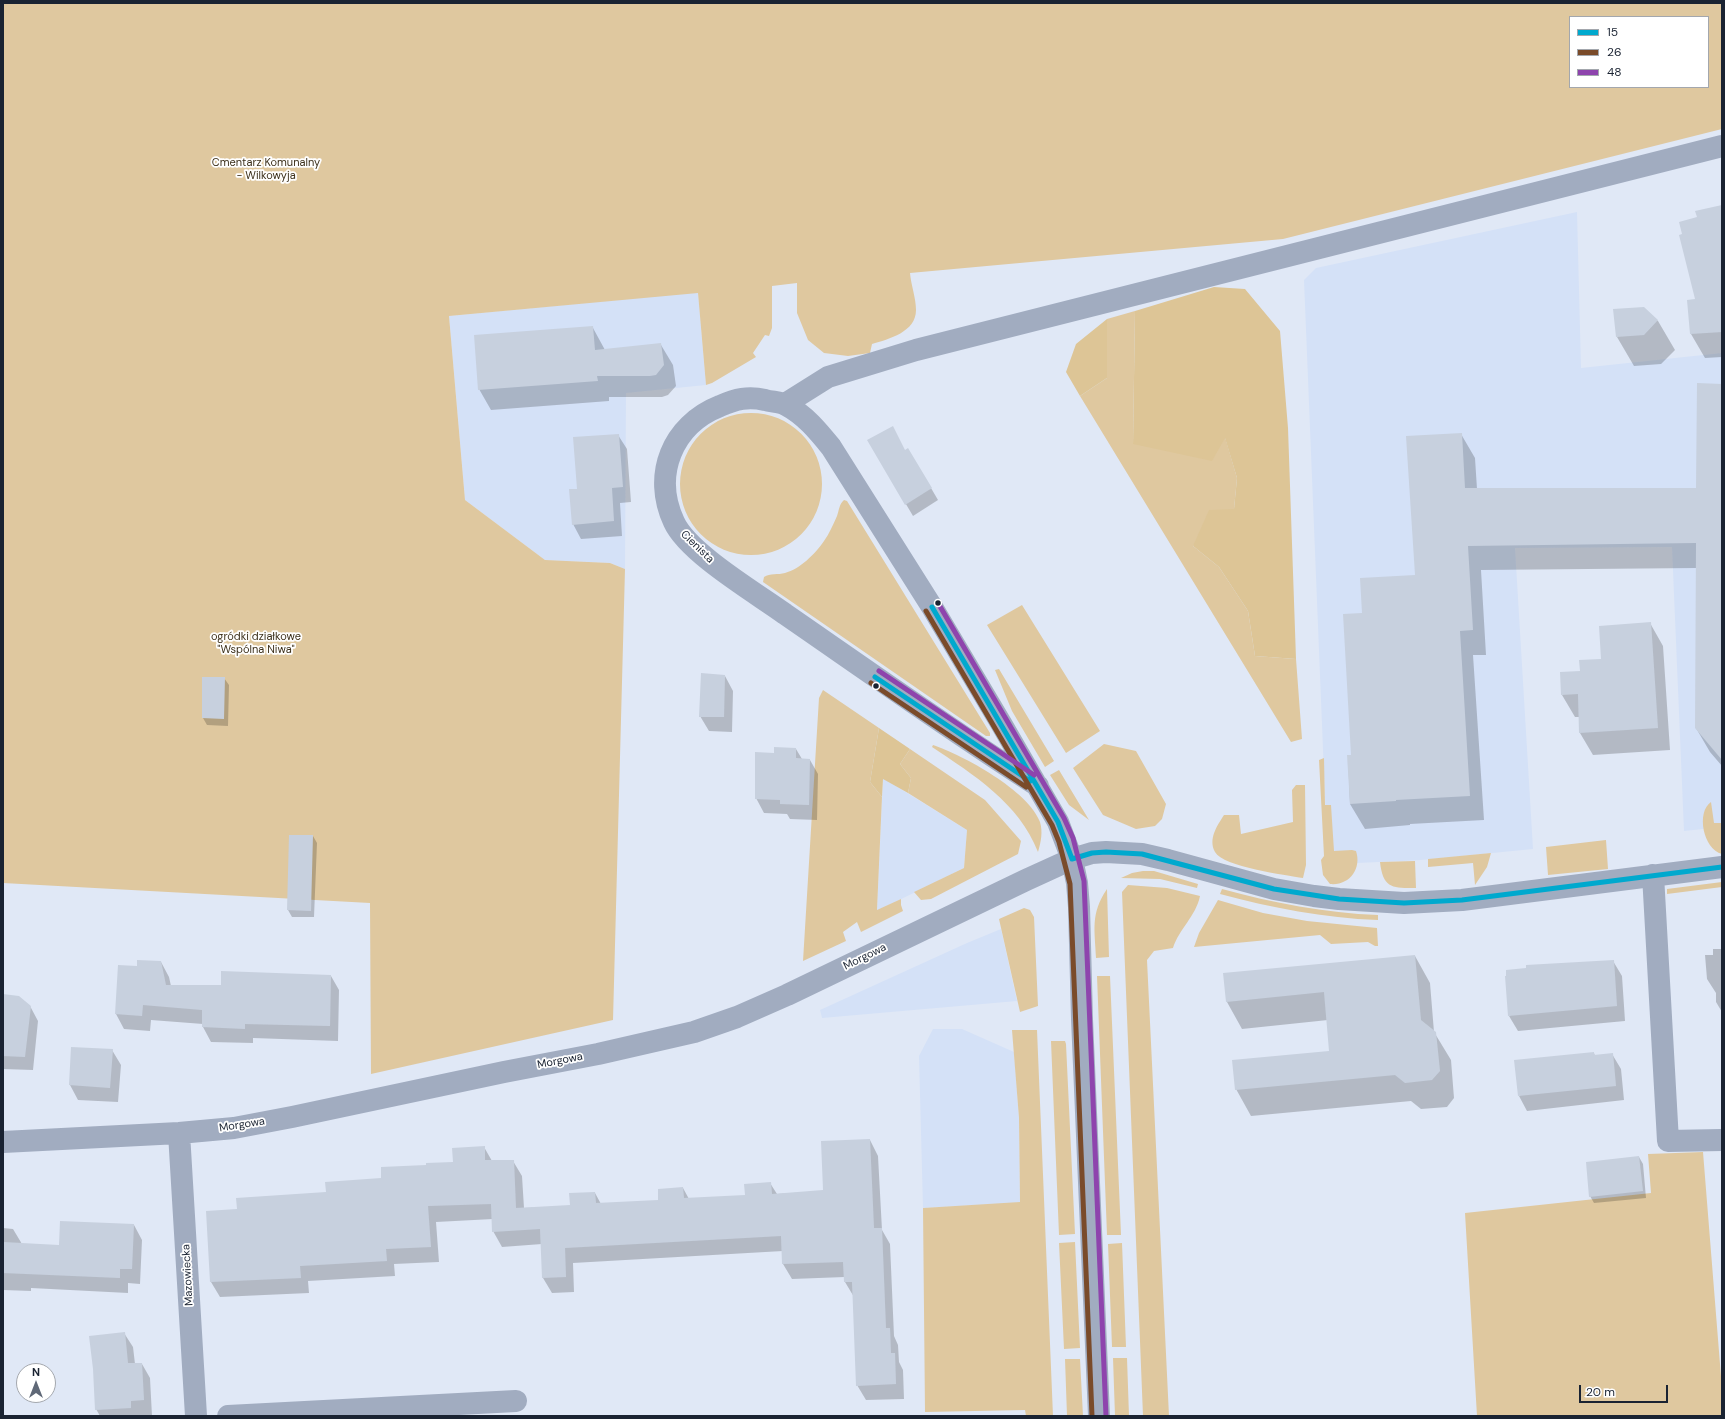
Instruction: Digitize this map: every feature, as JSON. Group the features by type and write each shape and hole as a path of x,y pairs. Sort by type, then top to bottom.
{"street":[{"path":"785,404 828,377 916,350 1722,146"},
{"name":"Cienista","path":"1038,786 875,677 710,561 684,538 674,523 668,506 666,473 674,444 694,420 705,411 736,399 754,398 785,404 814,425 831,447 932,607 1038,786 1058,822 1072,859 1077,883 1079,907 1082,1018 1099,1416"},
{"name":"Morgowa","path":"3,1142 179,1134 234,1128 598,1054 694,1032 737,1017 787,995 1072,859 1092,853 1106,852 1142,854 1274,889 1339,899 1404,903 1462,900 1722,867"},
{"path":"1653,876 1668,1141 1722,1140"},
{"name":"Mazowiecka","path":"179,1134 196,1416"},
{"path":"228,1416 516,1401"}],"shaded area":[{"path":"1577,212 1581,368 1722,353 1722,827 1684,831 1672,547 1515,548 1533,849 1421,860 1357,863 1327,848 1304,280 1316,268"},
{"path":"1214,287 1245,289 1280,331 1288,428 1296,659 1255,656 1248,611 1219,567 1193,546 1209,510 1234,509 1237,478 1225,438 1212,461 1133,444 1135,311"},
{"path":"698,292 706,385 626,393 625,569 610,563 545,560 465,500 449,316"},
{"path":"1107,319 1107,378 1080,396 1066,372 1076,344"},
{"path":"879,728 910,749 900,764 911,778 908,793 883,779 882,797 870,782"},
{"path":"883,778 967,830 964,868 877,911"},
{"path":"1001,929 1017,1001 822,1018 820,1010"},
{"path":"933,1029 962,1029 1014,1052 1019,1118 1020,1203 923,1208 919,1056"}],"green space":[{"path":"3,3 1722,3 1722,129 1283,239 910,273 916,305 915,318 912,324 907,329 893,337 872,344 870,353 848,356 824,353 808,340 797,313 797,283 772,286 772,328 769,336 765,335 753,353 756,357 706,385 698,293 449,316 465,500 545,560 610,563 625,569 613,1020 371,1074 370,903 3,883"},
{"path":"1135,311 1133,444 1225,437 1237,478 1234,509 1193,546 1219,567 1248,611 1255,656 1296,659 1302,739 1291,742 1080,396 1107,378 1107,319"},
{"path":"751,413 772,416 796,429 806,439 819,463 822,484 819,505 806,529 796,539 772,552 751,555 730,552 706,539 696,529 683,505 680,484 683,463 696,439 706,429 730,416"},
{"path":"844,500 847,501 990,733 990,736 986,736 763,582 764,577 791,571 802,565 812,556 828,535"},
{"path":"1022,605 1100,731 1066,753 987,625"},
{"path":"999,669 1054,761 1045,767 1012,711 995,670"},
{"path":"823,690 879,728 870,782 882,797 877,910 901,899 903,911 861,932 857,922 843,932 846,941 803,961 819,698"},
{"path":"1104,744 1136,751 1166,804 1162,819 1155,826 1136,829 1103,815 1073,768"},
{"path":"933,745 961,757 994,776 1023,798 1033,810 1040,822 1041,837 1038,852 1030,835 1007,805 994,792 964,768 932,747"},
{"path":"910,749 985,800 1021,841 1018,854 931,899 921,900 914,892 964,868 967,830 908,793 911,778 900,764"},
{"path":"1324,758 1325,805 1331,805 1334,851 1356,851 1357,858 1357,864 1352,875 1343,882 1337,884 1330,884 1323,875 1321,860 1324,856 1319,760"},
{"path":"1059,770 1089,820 1069,805 1050,775"},
{"path":"1296,785 1305,785 1306,865 1303,878 1256,870 1242,866 1220,857 1215,852 1212,842 1213,837 1216,828 1224,815 1239,815 1241,834 1293,822 1292,790"},
{"path":"1711,802 1714,823 1722,823 1722,854 1715,851 1710,845 1704,830 1704,814 1706,807"},
{"path":"1606,840 1608,869 1548,875 1546,847"},
{"path":"1491,853 1487,867 1475,885 1473,863 1428,867 1428,859"},
{"path":"1415,861 1416,888 1401,888 1390,885 1381,871 1380,862"},
{"path":"1154,871 1198,884 1197,888 1160,879 1121,878 1132,873"},
{"path":"1722,882 1722,887 1667,894 1667,889"},
{"path":"1128,885 1167,888 1200,896 1195,910 1179,935 1173,948 1154,951 1147,960 1169,1416 1143,1416 1122,892"},
{"path":"1107,889 1109,957 1096,958 1096,914 1098,906"},
{"path":"1222,889 1260,899 1319,910 1378,915 1378,920 1318,915 1279,908 1220,894"},
{"path":"1218,900 1263,913 1307,921 1377,928 1378,946 1368,942 1331,944 1320,935 1194,947 1199,933"},
{"path":"1024,908 1030,910 1034,917 1038,1006 1020,1012 999,919"},
{"path":"1097,976 1110,976 1121,1235 1107,1235"},
{"path":"1012,1030 1037,1030 1053,1416 1026,1416 1025,1410 925,1412 923,1208 1020,1202 1019,1118"},
{"path":"1051,1041 1065,1041 1066,1044 1075,1234 1059,1235"},
{"path":"1703,1152 1722,1389 1722,1416 1477,1416 1465,1213 1651,1193 1648,1154"},
{"path":"1075,1242 1080,1348 1064,1349 1059,1243"},
{"path":"1122,1243 1126,1347 1112,1347 1108,1244"},
{"path":"1113,1358 1127,1358 1129,1416 1115,1416"},
{"path":"1065,1359 1080,1359 1083,1416 1067,1416"}],"building":[{"path":"1722,205 1722,332 1690,334 1687,300 1695,299 1679,235 1682,234 1679,222 1697,217 1695,211"},
{"path":"1644,307 1658,320 1644,335 1616,337 1613,309"},
{"path":"593,326 595,350 661,343 664,365 656,375 650,376 597,376 598,381 478,390 474,335"},
{"path":"1697,383 1722,384 1722,760 1695,728 1696,543 1468,546 1473,630 1460,631 1470,796 1350,804 1347,755 1351,755 1343,614 1362,613 1360,578 1415,575 1406,436 1462,433 1465,488 1696,488"},
{"path":"893,426 905,450 908,448 932,488 905,505 867,440"},
{"path":"619,434 623,487 612,488 614,521 572,525 569,489 577,489 573,437"},
{"path":"1651,622 1658,728 1579,733 1578,694 1561,695 1560,672 1580,671 1579,660 1601,659 1599,626"},
{"path":"701,673 725,675 724,717 699,717"},
{"path":"202,677 225,677 224,719 202,718"},
{"path":"774,747 796,748 796,758 810,759 809,805 780,804 780,800 755,799 755,752 774,753"},
{"path":"289,835 313,835 311,911 287,910"},
{"path":"1415,955 1421,1020 1436,1032 1440,1071 1432,1080 1405,1083 1395,1075 1235,1090 1232,1060 1329,1051 1324,992 1226,1002 1223,973"},
{"path":"137,960 161,961 166,985 221,985 221,971 331,975 330,1026 245,1024 245,1029 202,1027 202,1010 143,1005 142,1016 115,1014 118,965 137,966"},
{"path":"1614,960 1617,1006 1508,1016 1505,976 1506,970 1526,968 1526,965"},
{"path":"3,994 19,996 31,1006 25,1057 3,1056"},
{"path":"71,1047 113,1049 110,1088 69,1085"},
{"path":"1594,1052 1594,1055 1613,1053 1616,1086 1518,1096 1514,1060"},
{"path":"870,1139 874,1228 882,1228 886,1328 890,1328 891,1353 895,1353 896,1384 856,1386 852,1282 844,1282 843,1262 782,1264 781,1236 565,1248 566,1277 542,1278 540,1229 492,1232 491,1204 428,1206 431,1247 386,1249 387,1261 300,1266 301,1278 210,1282 206,1211 237,1209 236,1198 326,1192 325,1182 381,1178 381,1167 453,1162 452,1148 485,1146 485,1160 514,1160 516,1208 570,1205 569,1193 595,1192 596,1203 658,1200 658,1189 683,1187 684,1198 745,1195 744,1184 771,1182 772,1194 823,1190 821,1141"},
{"path":"1639,1156 1643,1191 1589,1197 1586,1162"},
{"path":"60,1221 134,1224 132,1269 120,1269 120,1278 3,1273 3,1242 59,1245"},
{"path":"125,1332 128,1363 142,1363 144,1400 131,1401 131,1408 95,1410 93,1369 89,1336"}],"transit line":[{"name":"48","path":"938,603 1064,818 1073,838 1084,881 1106,1416"},
{"name":"15","path":"932,607 1058,822 1072,859"},
{"name":"26","path":"926,611 1052,825 1059,842 1070,884 1092,1416"},
{"name":"48","path":"879,671 1034,775"},
{"name":"15","path":"875,677 1030,781"},
{"name":"26","path":"871,683 1026,787"},
{"name":"15","path":"1072,859 1092,853 1106,852 1142,854 1274,889 1339,899 1404,903 1462,900 1722,867"}],"park label":[{"name":"Cmentarz Komunalny - Wilkowyja","path":"266,169"},
{"name":"ogródki działkowe \"Wspólna Niwa\"","path":"256,643"}]}
